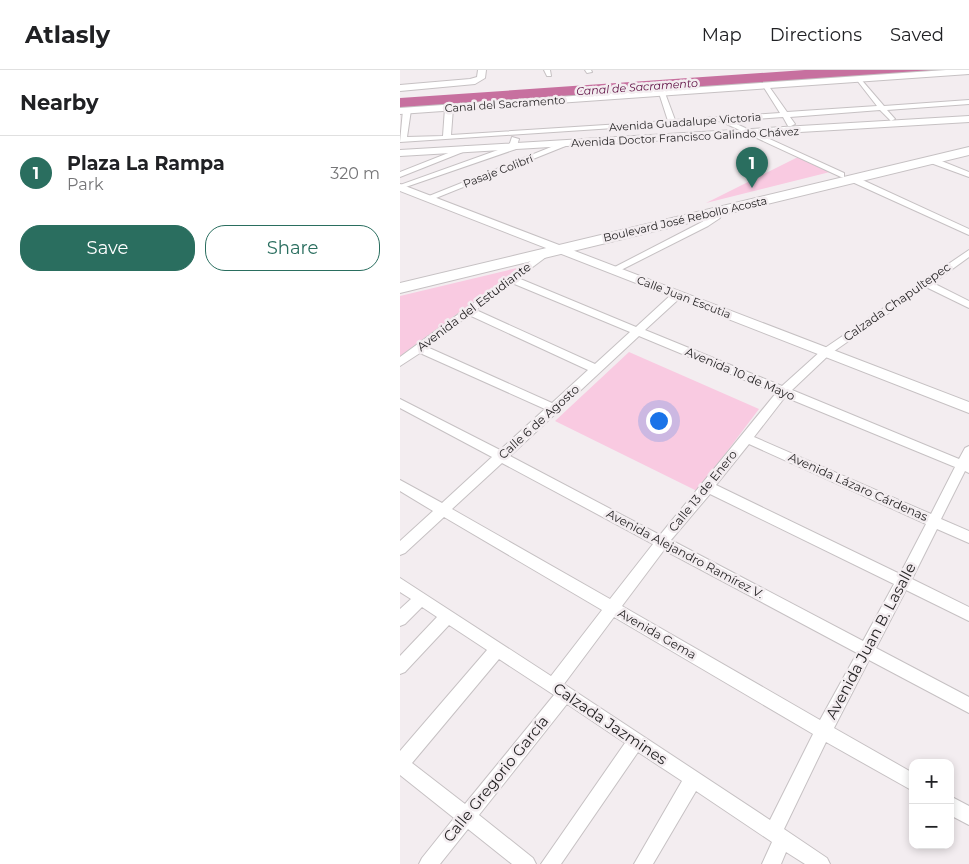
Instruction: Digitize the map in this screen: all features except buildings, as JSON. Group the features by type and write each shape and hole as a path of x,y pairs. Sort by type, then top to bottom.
{"main road":[{"name":"Boulevard José Rebollo Acosta","path":"400,276 550,248 718,212 847,177 892,162 969,143"},
{"name":"Boulevard José Rebollo Acosta","path":"400,288 550,248 847,177 969,151"}],"street":[{"path":"400,88 472,82 482,78 482,70"},
{"name":"Canal del Sacramento","path":"403,111 969,71"},
{"path":"859,79 891,119"},
{"path":"766,86 791,124"},
{"path":"662,93 672,123"},
{"name":"Avenida Guadalupe Victoria","path":"401,142 969,102"},
{"path":"447,138 449,108"},
{"path":"401,142 403,111"},
{"name":"Avenida Doctor Francisco Galindo Chávez","path":"401,142 569,144 749,133 891,119 969,114"},
{"name":"Avenida Doctor Francisco Galindo Chávez","path":"400,153 738,127 969,119"},
{"path":"722,120 969,232"},
{"path":"400,187 514,143"},
{"name":"Pasaje Colibrí","path":"428,198 569,144"},
{"path":"400,175 469,148"},
{"path":"931,160 969,175"},
{"name":"Calle Juan Escutia","path":"400,187 550,248 614,270 969,408"},
{"path":"614,270 705,224 717,216 718,212"},
{"name":"Avenida del Estudiante","path":"400,362 550,248"},
{"name":"Calzada Chapultepec","path":"826,352 969,253"},
{"name":"Avenida 10 de Mayo","path":"511,279 965,467"},
{"path":"926,283 969,305"},
{"name":"Calle 6 de Agosto","path":"400,548 677,295"},
{"path":"469,311 596,369"},
{"path":"419,348 553,408"},
{"name":"Calle 13 de Enero","path":"559,690 613,608 662,542 783,392 826,352"},
{"name":"Avenida Alejandro Ramírez V.","path":"400,403 969,705"},
{"name":"Avenida Lázaro Cárdenas","path":"746,438 969,536"},
{"name":"Avenida Juan B. Lasalle","path":"770,864 778,836 823,731 934,521 965,467 969,451"},
{"name":"Avenida Gema","path":"400,485 909,781"},
{"path":"708,487 969,614"},
{"name":"Calzada Jazmines","path":"400,584 820,864"},
{"path":"400,619 421,598"},
{"path":"400,667 448,616"},
{"path":"498,649 400,764 527,864"},
{"name":"Calle Gregorio García","path":"428,864 559,690"},
{"path":"550,864 636,741"},
{"path":"643,864 693,779"},
{"path":"954,807 969,816"}],"shaded area":[{"path":"798,157 830,172 706,203"},
{"path":"521,267 400,356 400,296"},
{"path":"629,352 759,409 697,491 555,421"}],"water":[{"name":"Canal de Sacramento","path":"805,70 941,70 400,109 400,98"}],"place":[{"name":"Plaza La Rampa","path":"752,188"}]}
